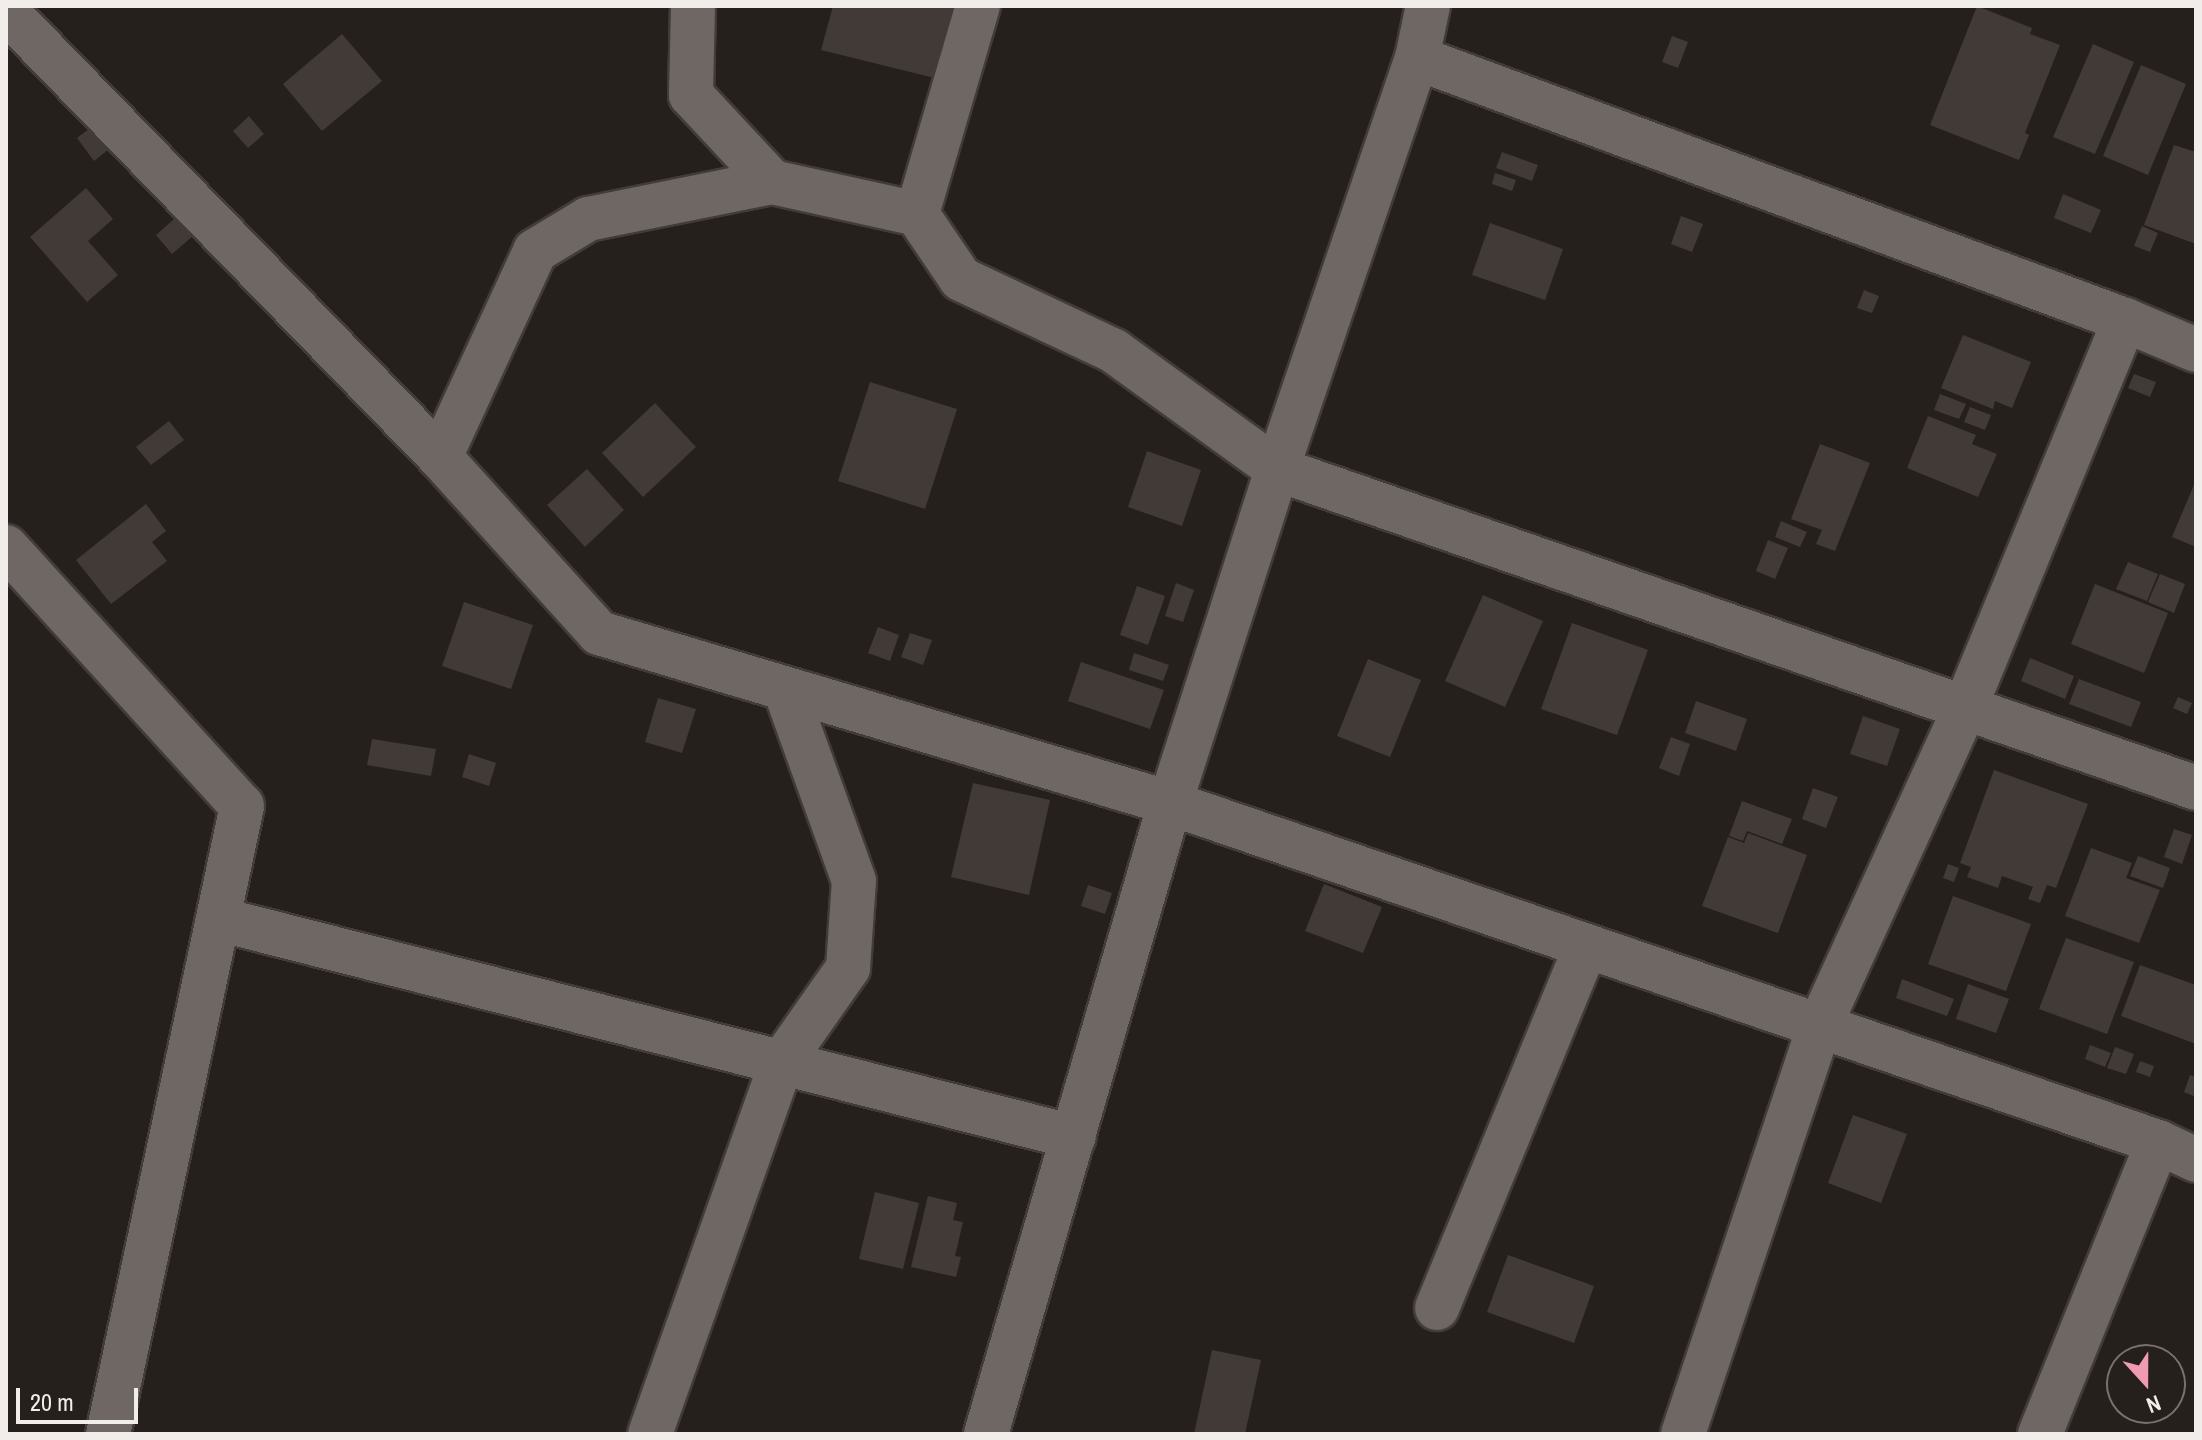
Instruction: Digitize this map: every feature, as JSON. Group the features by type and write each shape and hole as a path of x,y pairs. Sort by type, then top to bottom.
{"street":[{"path":"693,6 691,95 772,182"},
{"path":"917,214 978,6"},
{"path":"986,1434 1170,803 1277,469 1417,58 1428,6"},
{"path":"6,11 440,457 599,633 1170,803 2177,1151 2040,1434"},
{"path":"1417,58 2125,320 2196,350"},
{"path":"440,457 535,251 588,219 772,182 917,214 961,279 1114,351 1277,469 2196,788"},
{"path":"1683,1434 1819,1027 1964,710 2125,320"},
{"path":"6,547 242,806 108,1434"},
{"path":"650,1434 782,1062 848,968 854,881 785,689"},
{"path":"218,919 1074,1137"},
{"path":"1437,1308 1586,947"}],"building":[{"path":"833,6 975,6 955,83 821,50"},
{"path":"1977,6 2032,28 2030,34 2060,45 2025,133 2029,135 2019,160 1930,125"},
{"path":"342,34 382,81 322,131 283,84"},
{"path":"1672,36 1688,42 1678,68 1662,62"},
{"path":"2093,44 2134,62 2095,154 2053,137"},
{"path":"2141,65 2186,84 2148,175 2103,156"},
{"path":"249,116 264,134 248,148 233,131"},
{"path":"101,120 118,142 94,161 77,138"},
{"path":"2174,145 2196,152 2196,244 2144,225"},
{"path":"1502,152 1538,165 1532,181 1496,168"},
{"path":"1495,173 1516,180 1512,191 1492,184"},
{"path":"86,188 113,219 88,241 118,275 87,302 30,237"},
{"path":"2063,194 2101,210 2091,233 2054,218"},
{"path":"190,205 207,224 172,254 156,235"},
{"path":"1681,216 1703,224 1692,252 1671,244"},
{"path":"1490,223 1563,249 1545,300 1472,275"},
{"path":"2142,226 2158,233 2150,252 2134,246"},
{"path":"1864,290 1879,296 1872,313 1857,308"},
{"path":"1963,335 2031,362 2012,408 1995,401 1993,409 1941,388"},
{"path":"2134,374 2156,382 2150,397 2128,388"},
{"path":"870,382 957,409 925,509 838,481"},
{"path":"1940,394 1966,404 1959,419 1934,410"},
{"path":"655,403 696,447 643,497 602,453"},
{"path":"1970,407 1991,415 1985,430 1964,422"},
{"path":"1928,416 1976,435 1972,444 1997,454 1978,497 1907,468"},
{"path":"169,421 184,440 151,465 136,447"},
{"path":"1820,444 1870,463 1835,551 1816,544 1822,530 1791,519"},
{"path":"1147,451 1201,470 1182,526 1128,507"},
{"path":"587,469 624,510 585,547 547,505"},
{"path":"2196,480 2196,547 2172,537"},
{"path":"146,504 166,531 152,542 167,561 111,604 76,560"},
{"path":"1781,521 1807,532 1800,547 1775,537"},
{"path":"1768,540 1788,548 1775,579 1756,571"},
{"path":"2128,562 2158,574 2147,601 2116,589"},
{"path":"2160,574 2185,584 2174,613 2148,602"},
{"path":"1176,583 1194,590 1183,622 1165,616"},
{"path":"2095,584 2168,613 2144,673 2071,644"},
{"path":"1137,586 1165,596 1148,645 1120,635"},
{"path":"1483,595 1543,621 1505,707 1445,681"},
{"path":"464,602 533,625 511,689 442,666"},
{"path":"1572,623 1648,650 1617,735 1541,709"},
{"path":"878,627 899,635 890,661 868,653"},
{"path":"910,633 932,640 923,665 901,657"},
{"path":"1134,653 1169,665 1163,681 1129,670"},
{"path":"2030,658 2074,676 2065,699 2021,681"},
{"path":"1368,659 1421,680 1390,757 1337,736"},
{"path":"1081,662 1164,690 1150,729 1068,701"},
{"path":"2079,679 2141,702 2131,727 2069,704"},
{"path":"2178,697 2192,703 2187,714 2173,708"},
{"path":"658,698 696,709 682,753 645,742"},
{"path":"1696,701 1747,719 1736,751 1685,733"},
{"path":"1863,716 1900,729 1887,766 1850,754"},
{"path":"1671,737 1690,744 1679,776 1659,768"},
{"path":"372,739 436,749 431,776 367,765"},
{"path":"469,754 496,763 489,786 462,777"},
{"path":"1994,770 2088,804 2056,888 2047,885 2040,903 2028,899 2033,887 2002,876 1998,888 1967,877 1971,867 1960,863"},
{"path":"973,783 1050,800 1029,895 951,877"},
{"path":"1813,788 1838,797 1826,828 1802,819"},
{"path":"1742,801 1792,819 1782,844 1747,831 1743,841 1729,836"},
{"path":"2174,829 2192,835 2182,864 2164,857"},
{"path":"1748,833 1807,855 1778,933 1702,906 1728,837 1744,843"},
{"path":"2091,848 2132,863 2126,878 2160,890 2139,943 2065,916"},
{"path":"2138,856 2170,868 2163,888 2130,876"},
{"path":"1948,864 1959,868 1954,882 1943,878"},
{"path":"1324,884 1382,907 1363,953 1305,931"},
{"path":"1088,885 1112,893 1105,914 1081,906"},
{"path":"1953,896 2031,924 2006,991 1928,964"},
{"path":"2066,938 2134,962 2107,1034 2039,1009"},
{"path":"2140,965 2196,985 2196,1044 2121,1016"},
{"path":"1902,979 1954,999 1947,1016 1896,998"},
{"path":"1968,984 2009,999 1996,1033 1956,1019"},
{"path":"2090,1045 2111,1053 2105,1067 2085,1059"},
{"path":"2115,1047 2134,1054 2126,1074 2107,1068"},
{"path":"2140,1061 2154,1066 2150,1077 2136,1072"},
{"path":"2190,1075 2196,1077 2196,1097 2184,1092"},
{"path":"1853,1115 1907,1134 1881,1203 1828,1183"},
{"path":"875,1192 919,1203 903,1269 859,1259"},
{"path":"928,1196 957,1203 953,1220 963,1222 955,1256 961,1257 956,1277 911,1267"},
{"path":"1508,1255 1594,1286 1574,1343 1487,1312"},
{"path":"1212,1350 1261,1360 1245,1434 1194,1434"}]}
